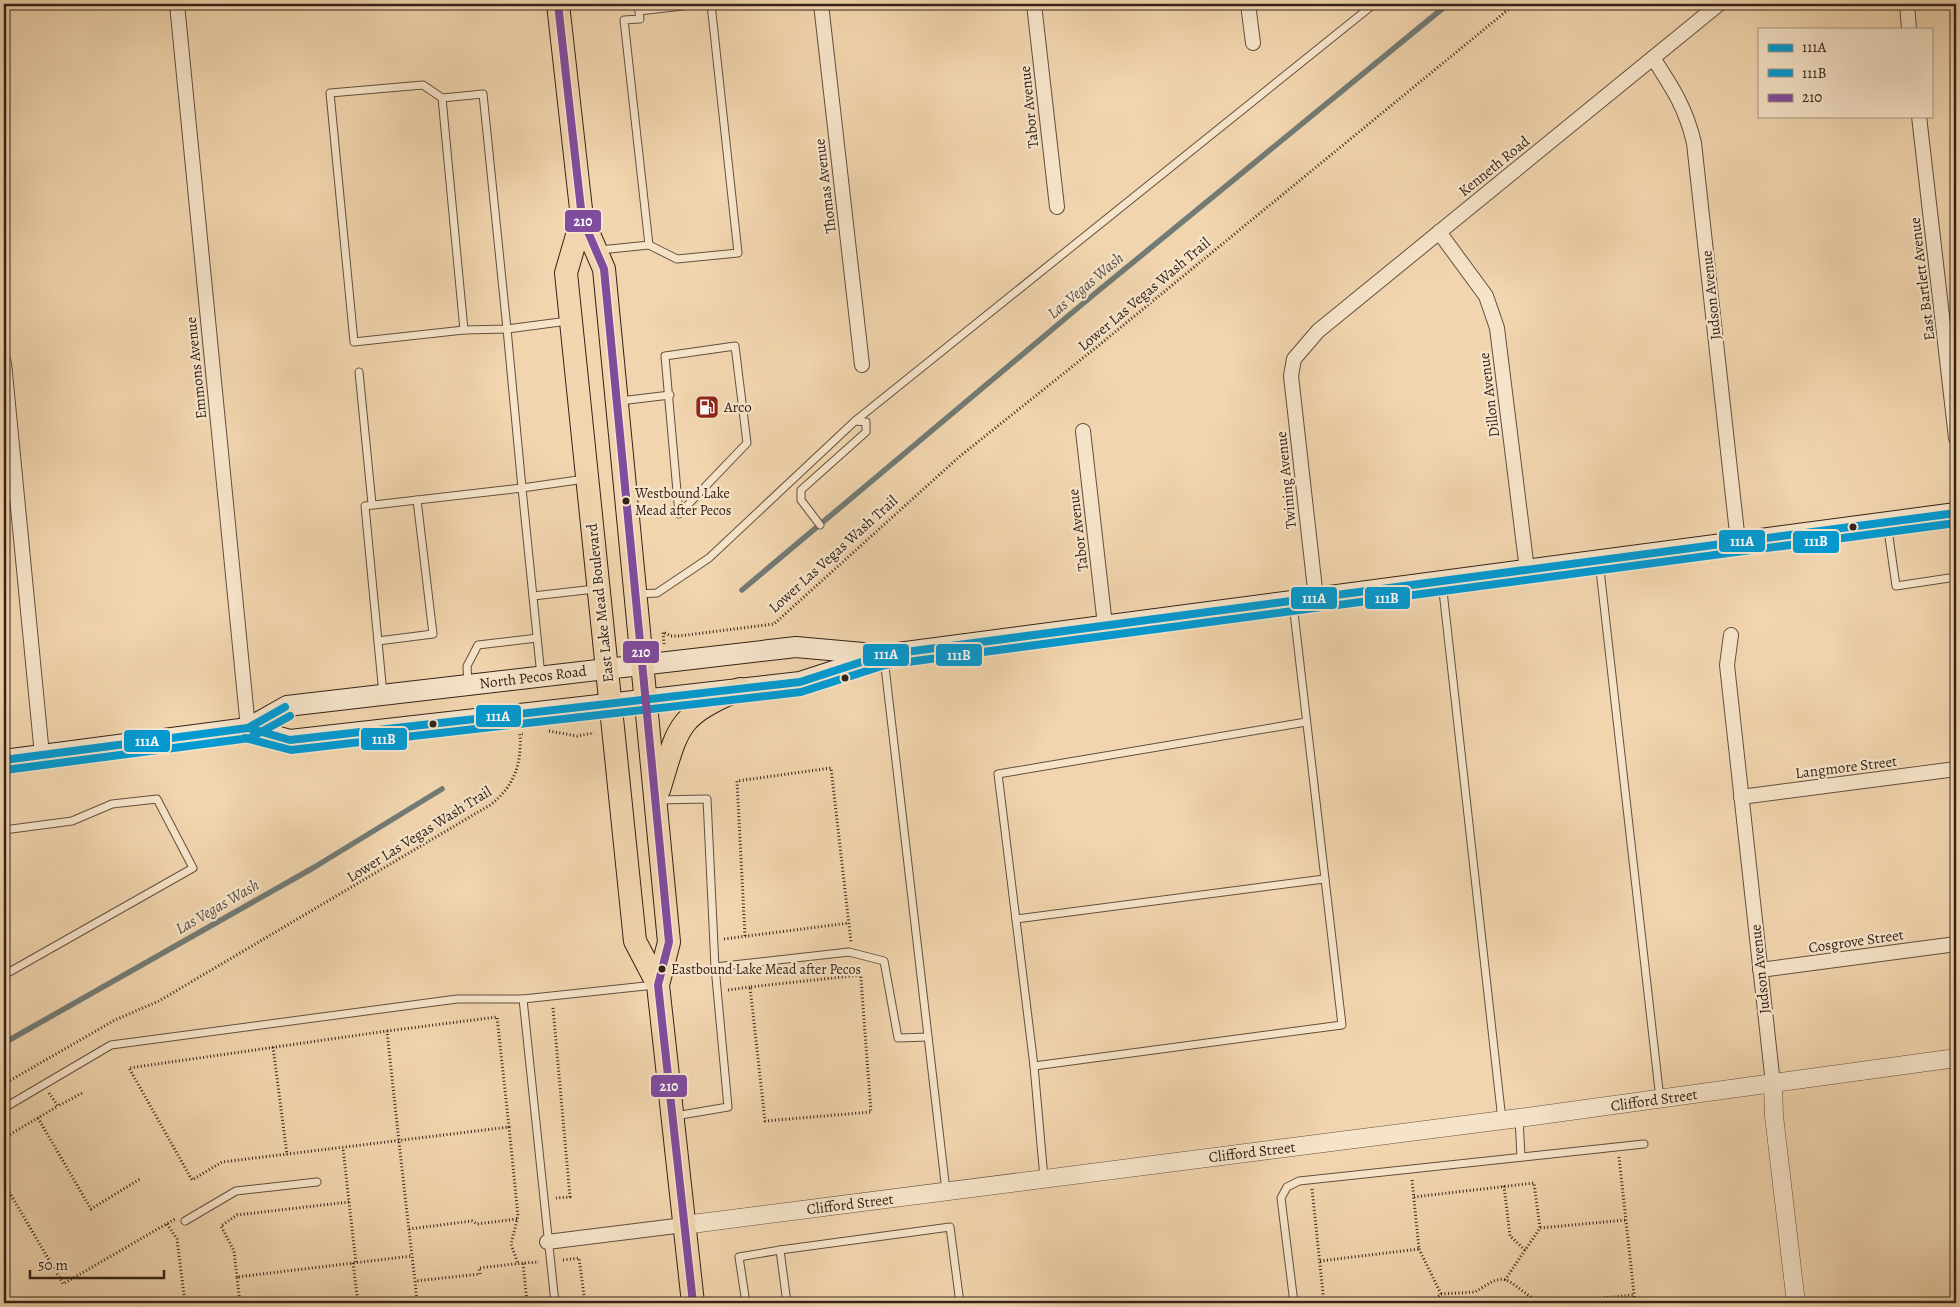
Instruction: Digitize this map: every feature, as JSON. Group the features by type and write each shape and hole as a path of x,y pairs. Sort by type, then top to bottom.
{"main road":[{"name":"East Lake Mead Boulevard","path":"558,4 582,218 604,269 669,942 658,985 692,1303"},
{"name":"East Lake Mead Boulevard","path":"582,218 566,273 635,941 658,985"},
{"name":"North Pecos Road","path":"248,728 290,740 800,682 883,655 1956,513"},
{"name":"North Pecos Road","path":"4,760 248,728 286,706 642,664 796,648 883,655"},
{"path":"655,800 672,747 682,724 700,708 740,689"}],"street":[{"name":"Emmons Avenue","path":"177,4 248,728"},
{"name":"Thomas Avenue","path":"821,4 862,365"},
{"name":"Tabor Avenue","path":"1034,4 1057,207"},
{"path":"1248,4 1253,43"},
{"name":"Kenneth Road","path":"1294,359 1318,330 1719,4"},
{"path":"1907,4 1910,28"},
{"name":"Judson Avenue","path":"1653,58 1679,98 1688,120 1694,143 1738,542"},
{"name":"East Bartlett Avenue","path":"1920,118 1956,438"},
{"name":"Dillon Avenue","path":"1438,232 1486,296 1497,328 1527,570"},
{"name":"Twining Avenue","path":"1294,359 1291,376 1316,598"},
{"path":"4,363 42,756"},
{"name":"Tabor Avenue","path":"1083,430 1105,625"},
{"name":"Judson Avenue","path":"1731,635 1727,665 1773,1084 1774,1116 1796,1303"},
{"name":"Langmore Street","path":"1741,797 1956,769"},
{"name":"Cosgrove Street","path":"1760,970 1956,944"},
{"name":"Clifford Street","path":"547,1242 1510,1119 1956,1058"}],"lane":[{"path":"649,245 624,20 640,19 639,7 700,4"},
{"path":"596,251 649,245 677,259 738,253 710,4"},
{"path":"636,595 657,592 709,558 855,421 1374,4"},
{"path":"541,676 507,329 483,94 442,98 423,85 330,94 354,342 464,330 507,329 571,321"},
{"path":"442,98 464,330"},
{"path":"735,346 748,443 679,514 676,474 670,395 666,356 735,346"},
{"path":"359,372 372,504"},
{"path":"617,401 670,395"},
{"path":"820,525 801,500 801,490 866,432 866,422 855,421"},
{"path":"383,695 365,506 587,479"},
{"path":"378,641 433,634 417,500"},
{"path":"1887,522 1896,586 1956,577"},
{"path":"1599,560 1660,1099"},
{"path":"1442,581 1510,1119 1521,1157"},
{"path":"533,596 598,589"},
{"path":"1034,1066 1342,1025 1292,601"},
{"path":"468,685 467,666 478,645 537,638"},
{"path":"883,655 946,1192"},
{"path":"1044,1179 1034,1066 998,774 1306,722"},
{"path":"655,800 707,798 715,967 728,1107 672,1117"},
{"path":"4,830 72,821 112,804 157,799 192,868 4,975"},
{"path":"1016,919 1324,879"},
{"path":"715,967 852,953 884,961 898,1038 928,1036"},
{"path":"4,1108 111,1045 457,999 523,999 658,985"},
{"path":"523,999 547,1242 555,1303"},
{"path":"1294,1303 1281,1198 1288,1187 1299,1181 1644,1144"},
{"path":"184,1218 236,1191 317,1182"},
{"path":"746,1303 740,1256 950,1228 960,1303"},
{"path":"780,1250 787,1303"}],"path":[{"name":"Lower Las Vegas Wash Trail","path":"665,662 662,632 670,636 679,636 774,624 958,457 1098,346 1515,4"},
{"path":"547,732 556,731 577,736 613,729"},
{"name":"Lower Las Vegas Wash Trail","path":"4,1084 115,1020 159,1001 490,806 510,787 520,755 520,734 529,733"},
{"path":"745,936 736,794 738,781 831,768 852,953"},
{"path":"714,940 849,923"},
{"path":"750,987 765,1120 871,1112 860,975 861,955"},
{"path":"718,991 860,975"},
{"path":"543,1199 570,1197 552,996"},
{"path":"509,1128 222,1162 192,1180 129,1068 219,1056 219,1053 497,1017 509,1128 517,1219 511,1244 518,1264"},
{"path":"387,1031 417,1303"},
{"path":"272,1047 287,1154"},
{"path":"44,1084 58,1106"},
{"path":"4,1138 84,1092"},
{"path":"38,1118 91,1209 140,1179"},
{"path":"1618,1147 1635,1303"},
{"path":"342,1148 358,1303"},
{"path":"1410,1168 1419,1249 1441,1294"},
{"path":"1311,1179 1324,1303"},
{"path":"4,1183 63,1284 167,1224 184,1218"},
{"path":"1414,1197 1534,1183 1540,1228 1505,1280"},
{"path":"1504,1186 1510,1236 1525,1250"},
{"path":"240,1303 234,1251 221,1226 237,1216 348,1202"},
{"path":"409,1229 472,1221 477,1224 517,1219"},
{"path":"1540,1228 1626,1220"},
{"path":"167,1224 177,1239 185,1303"},
{"path":"1320,1260 1419,1249"},
{"path":"237,1277 412,1256"},
{"path":"415,1281 480,1274 479,1268 579,1258 584,1303"},
{"path":"523,1263 527,1303"},
{"path":"1431,1303 1441,1294 1468,1293 1493,1281 1505,1280 1538,1303"},
{"path":"1555,1303 1634,1295"}],"waterway":[{"name":"Las Vegas Wash","path":"742,590 1092,296 1448,4"},
{"name":"Las Vegas Wash","path":"4,1043 313,868 442,789"}],"transit line":[{"name":"210","path":"558,4 582,218 604,269 669,942 658,985 693,1303"},
{"name":"111A","path":"248,728 290,740 800,682 883,655 1956,513"},
{"name":"111B","path":"245,738 291,750 801,692 885,665 1956,523"},
{"name":"111A","path":"4,760 248,728 285,707"},
{"name":"111B","path":"5,770 250,738 290,716"}],"place":[{"name":"Arco","path":"707,407"},
{"name":"Westbound Lake Mead after Pecos","path":"626,501"},
{"name":"Eastbound Lake Mead after Pecos","path":"662,969"}]}
